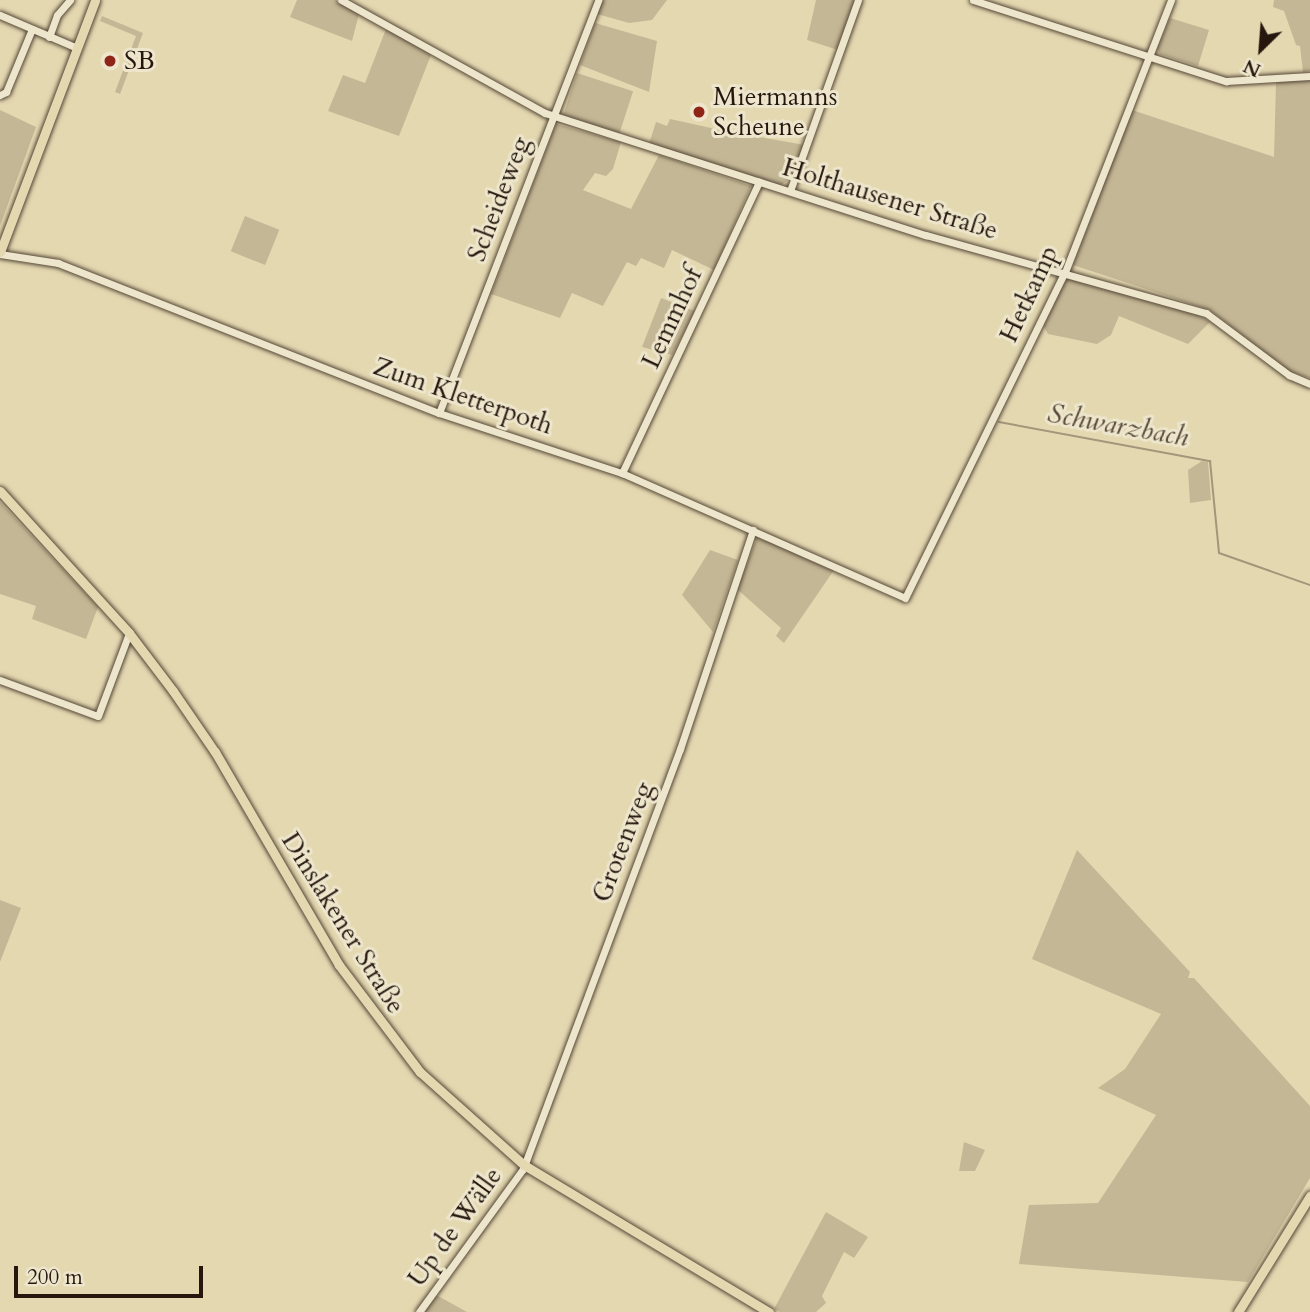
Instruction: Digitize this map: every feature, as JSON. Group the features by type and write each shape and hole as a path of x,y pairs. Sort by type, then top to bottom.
{"main road":[{"path":"0,253 95,0"},
{"name":"Dinslakener Straße","path":"0,491 130,633 215,752 339,965 383,1028 450,1103 524,1165 755,1308 769,1312"},
{"path":"1238,1312 1310,1196"}],"street":[{"path":"49,37 57,15 70,0"},
{"name":"Holthausener Straße","path":"341,0 554,116 760,182 1206,313 1290,375 1310,384"},
{"name":"Scheideweg","path":"439,413 598,0"},
{"path":"790,191 859,0"},
{"path":"973,0 1234,82 1310,76"},
{"name":"Hetkamp","path":"905,598 1065,272 1171,0"},
{"path":"0,15 77,48"},
{"path":"0,95 6,92 32,29"},
{"name":"Lemmhof","path":"622,473 760,182"},
{"name":"Zum Kletterpoth","path":"0,253 58,263 439,413 622,473 905,598"},
{"name":"Grotenweg","path":"524,1165 672,773 752,530"},
{"path":"0,680 98,716 130,633"},
{"name":"Up de Wälle","path":"419,1312 524,1165"}],"shaded area":[{"path":"297,0 335,0 359,14 352,41 290,17"},
{"path":"601,0 667,0 652,20 629,23 597,14"},
{"path":"816,0 855,0 838,50 807,40"},
{"path":"1274,0 1310,0 1310,71 1303,72 1300,46 1296,45 1284,11 1273,7"},
{"path":"102,16 143,33 120,94 115,92 136,36 100,21"},
{"path":"1170,18 1209,30 1198,66 1160,54 1157,49"},
{"path":"595,23 657,41 649,92 580,65"},
{"path":"386,29 431,55 399,136 328,111 343,75 365,83"},
{"path":"577,73 633,91 619,134 563,116"},
{"path":"1310,79 1310,378 1289,371 1210,310 1073,265 1132,110 1274,157 1276,82"},
{"path":"0,110 36,127 0,226"},
{"path":"670,119 805,145 791,178 781,185 649,144 656,122 667,126"},
{"path":"556,124 621,142 613,169 606,176 595,173 583,190 631,209 659,155 751,186 714,270 672,250 664,268 641,258 636,266 627,262 603,306 572,293 560,318 491,294"},
{"path":"245,216 279,230 265,265 231,251"},
{"path":"1066,276 1198,315 1210,322 1188,344 1119,316 1111,335 1097,344 1048,334 1043,325"},
{"path":"661,298 695,311 672,355 642,347"},
{"path":"1202,461 1208,462 1211,500 1190,503 1188,470"},
{"path":"0,502 98,607 86,639 32,619 36,606 0,594"},
{"path":"758,536 834,570 784,643 776,636 781,628 737,589"},
{"path":"710,550 738,560 713,632 682,595"},
{"path":"1077,850 1190,972 1188,978 1194,978 1310,1106 1310,1178 1248,1282 1019,1264 1029,1205 1098,1203 1156,1115 1098,1088 1125,1069 1161,1014 1032,959"},
{"path":"0,900 21,908 0,962"},
{"path":"964,1142 985,1150 975,1171 959,1171"},
{"path":"826,1212 868,1237 854,1258 844,1252 822,1296 826,1303 816,1312 780,1312 774,1309"},
{"path":"438,1296 467,1312 422,1312 433,1297"}],"waterway":[{"name":"Schwarzbach","path":"999,422 1210,461 1219,553 1310,585"}],"place":[{"name":"SB","path":"110,61"},
{"name":"Miermanns Scheune","path":"699,112"}]}
